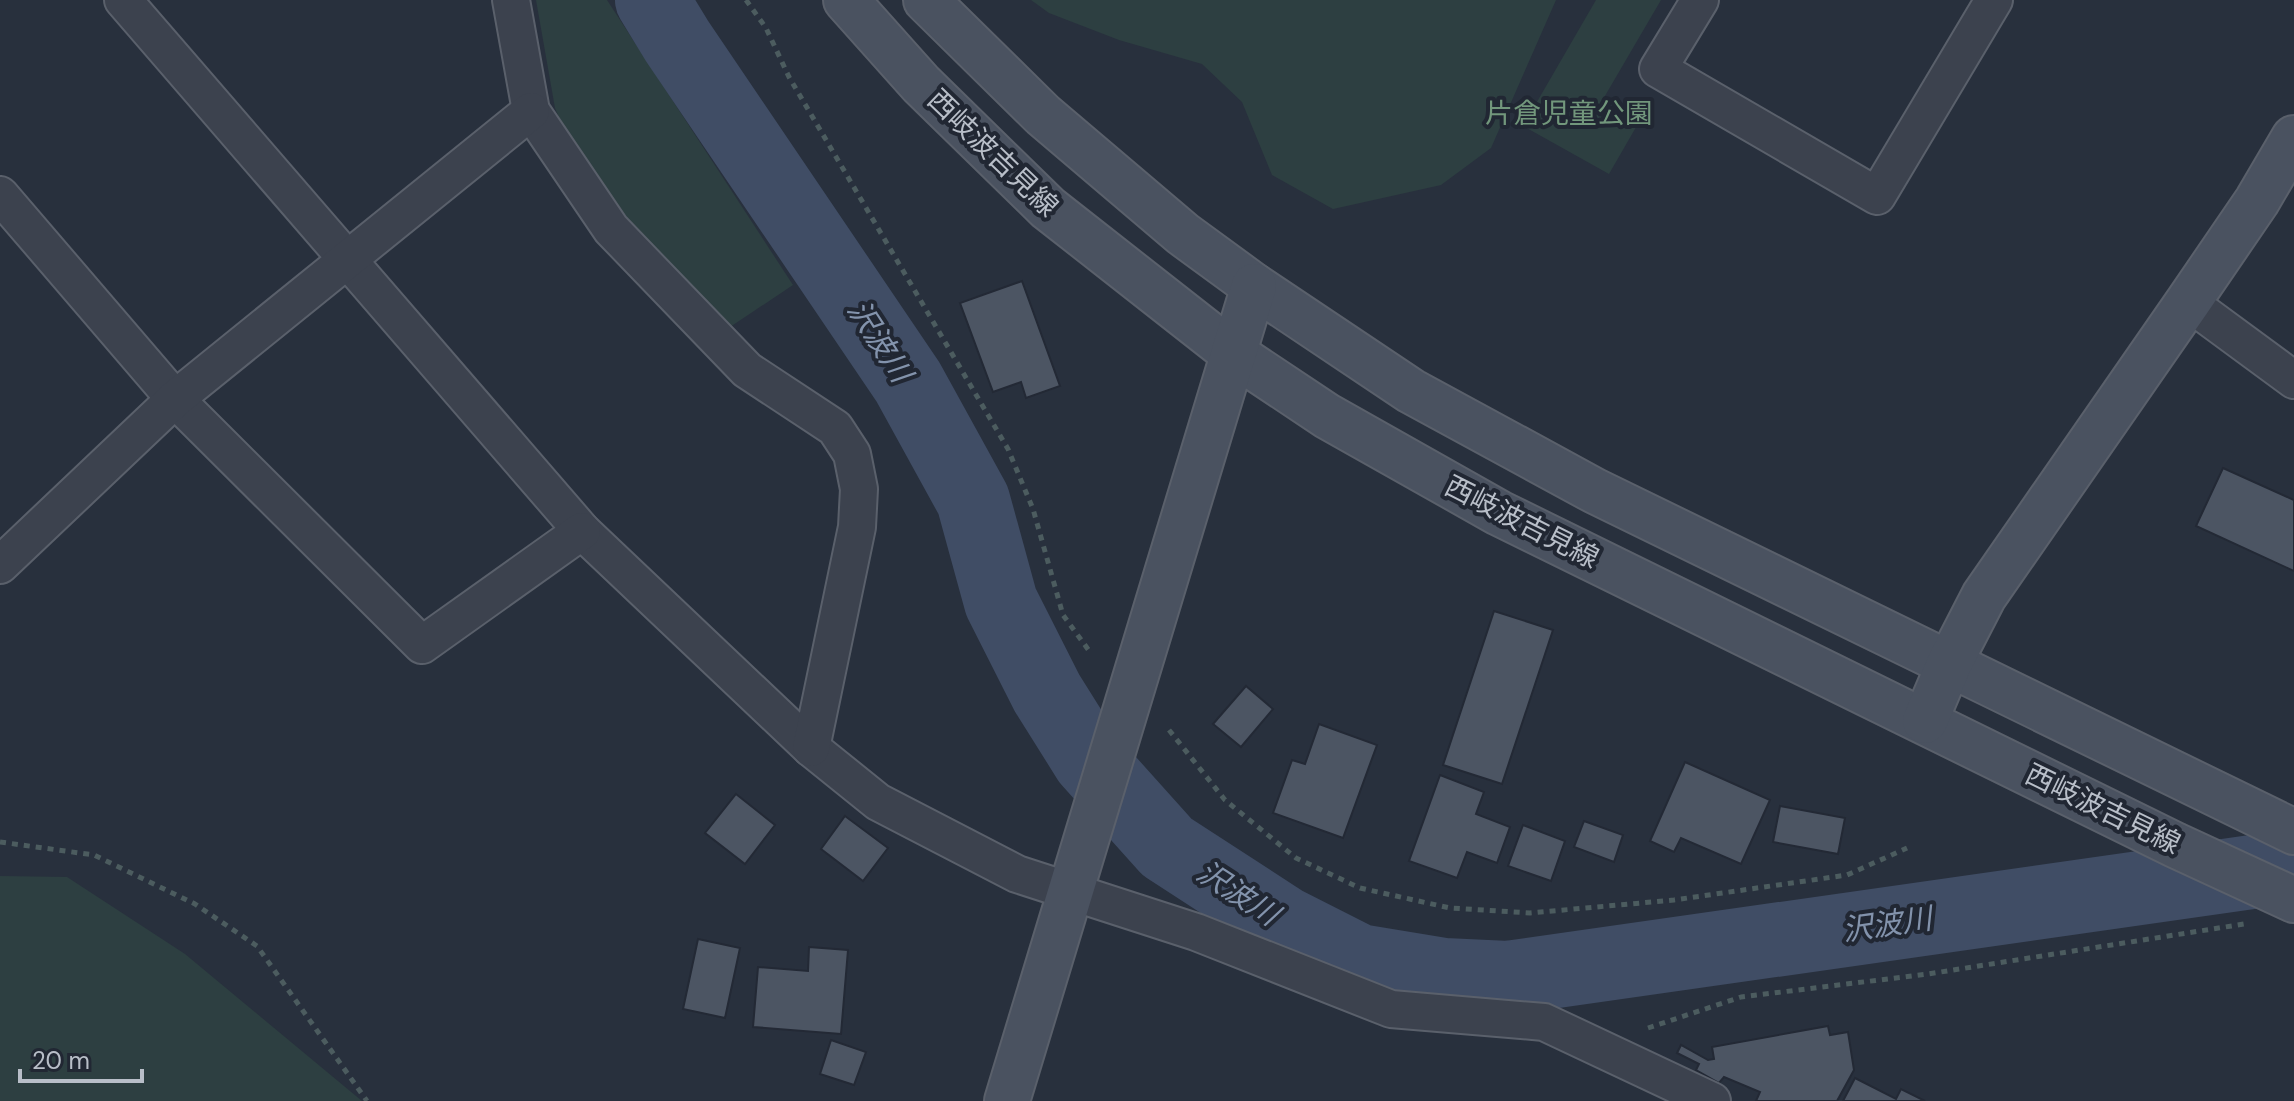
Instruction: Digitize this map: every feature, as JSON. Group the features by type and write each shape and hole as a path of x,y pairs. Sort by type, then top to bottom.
{"main road":[{"name":"西岐波吉見線","path":"846,0 921,84 1048,208 1234,354 1327,416 1499,513 2175,845 2294,900"},
{"path":"926,0 1043,115 1183,234 1254,286 1424,398 1595,491 2293,831"},
{"path":"1925,721 1950,662 1984,596 2257,201 2294,138"},
{"path":"1007,1101 1254,286"}],"street":[{"path":"123,0 582,531 811,748 878,802 1017,874 1196,932 1391,1009 1544,1022 1712,1101"},
{"path":"511,0 531,111 611,229 747,370 835,428 852,454 859,489 857,527 811,748"},
{"path":"1700,0 1658,69 1877,196 1994,0"},
{"path":"0,564 175,399 531,111"},
{"path":"0,195 175,399 422,645 582,531"},
{"path":"2188,302 2294,380"}],"path":[{"path":"746,0 766,28 789,77 1008,449 1033,509 1063,615 1090,652"},
{"path":"1169,730 1225,800 1296,858 1360,888 1450,908 1530,913 1674,900 1847,875 1907,848"},
{"path":"0,842 94,855 195,904 257,946 367,1101"},
{"path":"1594,1046 1741,997 1928,974 2251,923"}],"green space":[{"path":"536,0 607,0 793,285 730,327 654,251 573,150 555,108"},
{"path":"1031,0 1556,0 1491,148 1441,185 1333,209 1272,175 1242,102 1202,64 1119,40 1049,13"},
{"name":"片倉児童公園","path":"1596,0 1661,0 1602,101 1639,122 1609,174 1523,126"},
{"path":"0,876 67,877 185,954 362,1101 0,1101"}],"building":[{"path":"1022,281 1060,386 1026,398 1021,382 993,392 960,303"},
{"path":"2223,468 2294,500 2294,571 2196,526"},
{"path":"1494,611 1553,630 1502,784 1443,765"},
{"path":"1246,686 1273,709 1241,747 1213,724"},
{"path":"1319,724 1377,745 1343,838 1273,813 1292,760 1305,764"},
{"path":"1685,762 1770,800 1741,864 1681,838 1674,852 1650,841"},
{"path":"1440,775 1484,792 1476,814 1510,827 1497,863 1467,852 1457,878 1409,861"},
{"path":"736,794 775,825 745,864 705,833"},
{"path":"1780,806 1845,818 1838,854 1773,842"},
{"path":"845,816 888,848 863,881 821,849"},
{"path":"1584,821 1623,835 1614,862 1574,847"},
{"path":"1523,825 1565,841 1551,881 1508,866"},
{"path":"698,939 740,948 725,1018 683,1009"},
{"path":"809,947 848,950 841,1034 753,1027 758,967 808,971"},
{"path":"1828,1026 1830,1035 1848,1032 1854,1070 1837,1101 1756,1101 1760,1092 1724,1077 1719,1083 1696,1070 1699,1064 1677,1053 1681,1045 1708,1060 1714,1059 1712,1047"},
{"path":"831,1040 866,1052 854,1085 820,1074"},
{"path":"1855,1078 1896,1099 1901,1089 1925,1101 1843,1101"}],"waterway":[{"name":"沢波川","path":"652,0 908,382 973,500 1001,602 1047,693 1089,760 1167,847 1284,923 1359,961 1444,975 1508,978 2294,866"}]}
